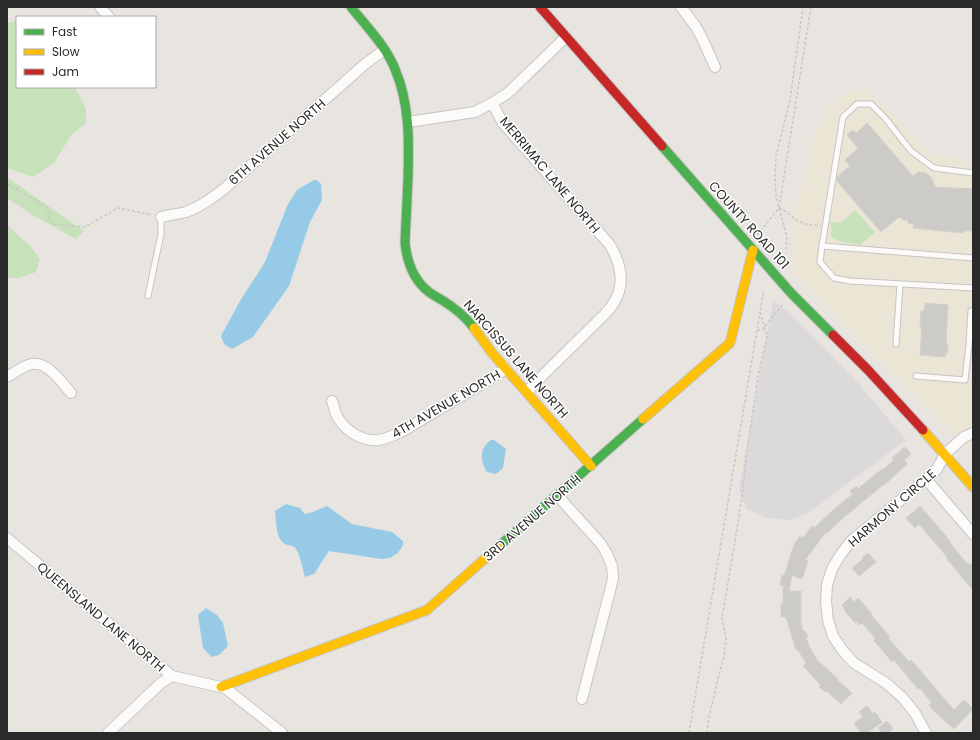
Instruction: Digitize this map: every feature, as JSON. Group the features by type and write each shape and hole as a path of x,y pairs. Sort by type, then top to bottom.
{"street":[{"path":"100,7 108,16"},
{"name":"NARCISSUS LANE NORTH","path":"351,7 384,50 395,68 403,92 408,122 405,243 411,269 426,290 452,306 464,316 506,369 591,466"},
{"name":"COUNTY ROAD 101","path":"540,7 791,293 868,370 945,454 973,487"},
{"path":"681,7 704,40 715,67"},
{"path":"408,122 475,112 492,103 508,93 566,37"},
{"name":"6TH AVENUE NORTH","path":"161,217 186,212 200,206 212,198 365,64 384,50"},
{"name":"MERRIMAC LANE NORTH","path":"492,103 503,123 610,245 620,268 621,281 613,304 605,314 539,378 527,392"},
{"name":"3RD AVENUE NORTH","path":"221,687 427,610 730,343 753,250"},
{"path":"7,377 31,364 39,364 46,366 52,371 71,393"},
{"name":"4TH AVENUE NORTH","path":"332,401 336,414 343,425 353,433 365,439 378,440 391,437 506,369"},
{"name":"HARMONY CIRCLE","path":"926,733 902,697 886,683 854,663 842,650 833,636 828,620 826,602 827,585 832,569 841,554 852,541 926,479 937,469 945,454 964,437 973,432"},
{"path":"926,479 973,534"},
{"path":"557,496 600,544 607,554 612,566 613,578 582,699"},
{"name":"QUEENSLAND LANE NORTH","path":"7,538 172,676 225,688 280,732"},
{"path":"108,733 161,684 172,676"}],"lane":[{"path":"973,173 934,168 911,151 885,118 871,104 857,104 843,116 820,262 834,278 850,281 973,288"},
{"path":"148,296 161,234 161,217"},
{"path":"822,246 973,258"},
{"path":"896,344 900,284"},
{"path":"916,376 964,380 970,356 971,311 973,311"}],"path":[{"path":"786,250 787,238 776,196 776,156 790,100 803,7"},
{"path":"756,236 779,208 811,7"},
{"path":"7,184 47,207 51,224 85,227 118,208 161,217"},
{"path":"779,208 803,223 825,226"},
{"path":"689,733 764,290"},
{"path":"757,330 762,330 785,303"},
{"path":"708,733 719,674 724,657 726,639 722,618 735,540 758,377 767,336 760,310"}],"shaded area":[{"path":"865,89 888,108 929,152 966,162 973,162 973,455 790,268 797,203 815,132 828,106 848,91"},
{"path":"773,300 790,313 859,384 906,440 807,514 788,520 766,518 746,509 739,489"}],"green space":[{"path":"16,19 16,88 75,88 86,109 86,123 72,134 54,163 33,177 7,168 7,23 13,22"},
{"path":"7,177 84,231 76,239 34,216 7,198"},
{"path":"855,210 875,232 860,245 839,241 833,238 830,233 832,230 830,222 840,223"},
{"path":"7,225 30,246 40,259 36,272 19,278 7,278"}],"water":[{"path":"314,180 317,180 321,184 322,200 310,222 289,286 253,337 232,349 224,344 221,336 240,301 265,262 288,204 297,190"},
{"path":"491,440 494,440 506,449 503,468 496,474 487,472 482,459 484,447"},
{"path":"286,504 300,508 305,514 327,506 352,524 392,532 403,541 403,545 398,553 390,558 381,559 329,551 314,574 305,577 296,549 293,546 282,542 278,534 275,511"},
{"path":"206,608 217,615 223,623 228,646 219,655 212,657 203,648 198,615"}],"building":[{"path":"867,123 913,176 919,172 926,173 931,177 935,187 973,189 973,231 963,231 963,233 913,228 914,224 908,223 908,220 903,220 899,217 881,232 837,181 837,177 850,166 845,160 858,148 847,135 853,130 856,133"},
{"path":"925,303 948,305 946,345 948,345 947,354 945,354 945,357 920,355 922,328 920,327 921,311 924,311"},
{"path":"905,447 911,454 904,460 907,464 884,485 847,514 827,533 826,532 805,560 808,561 802,579 792,575 789,591 801,591 801,623 803,631 805,631 808,637 806,638 809,646 817,660 852,693 841,704 827,691 826,692 819,687 821,685 803,666 806,663 798,650 796,650 786,617 781,617 783,585 780,585 782,575 784,576 794,545 800,536 803,538 812,526 814,528 853,494 850,491 856,486 858,489 882,469 883,470 894,460 892,458"},
{"path":"920,506 947,537 968,565 970,563 973,567 973,590 919,524 915,528 906,518"},
{"path":"868,553 876,562 859,576 852,568"},
{"path":"850,597 854,602 858,598 890,637 888,638 909,662 911,660 954,710 964,700 973,709 954,729 934,711 929,705 932,703 920,688 918,689 894,660 892,662 873,640 876,639 862,623 859,625 856,621 855,623 844,610 845,609 842,605"},
{"path":"867,706 873,714 875,712 882,722 867,733 861,733 854,723 863,717 859,712"},
{"path":"887,721 893,729 888,733 882,733 878,728"}],"traffic: fast":[{"path":"351,7 386,52 395,69 404,96 408,123 408,179 405,243 409,263 415,276 423,287 455,309 474,328"},
{"path":"662,146 791,293 833,335"},
{"path":"498,547 643,419"}],"traffic: slow":[{"path":"643,419 730,343 753,250"},
{"path":"474,328 492,353 591,466"},
{"path":"923,430 973,487"},
{"path":"221,687 427,610 498,547"}],"traffic: jam":[{"path":"540,7 662,146"},
{"path":"833,335 868,370 923,430"}]}
